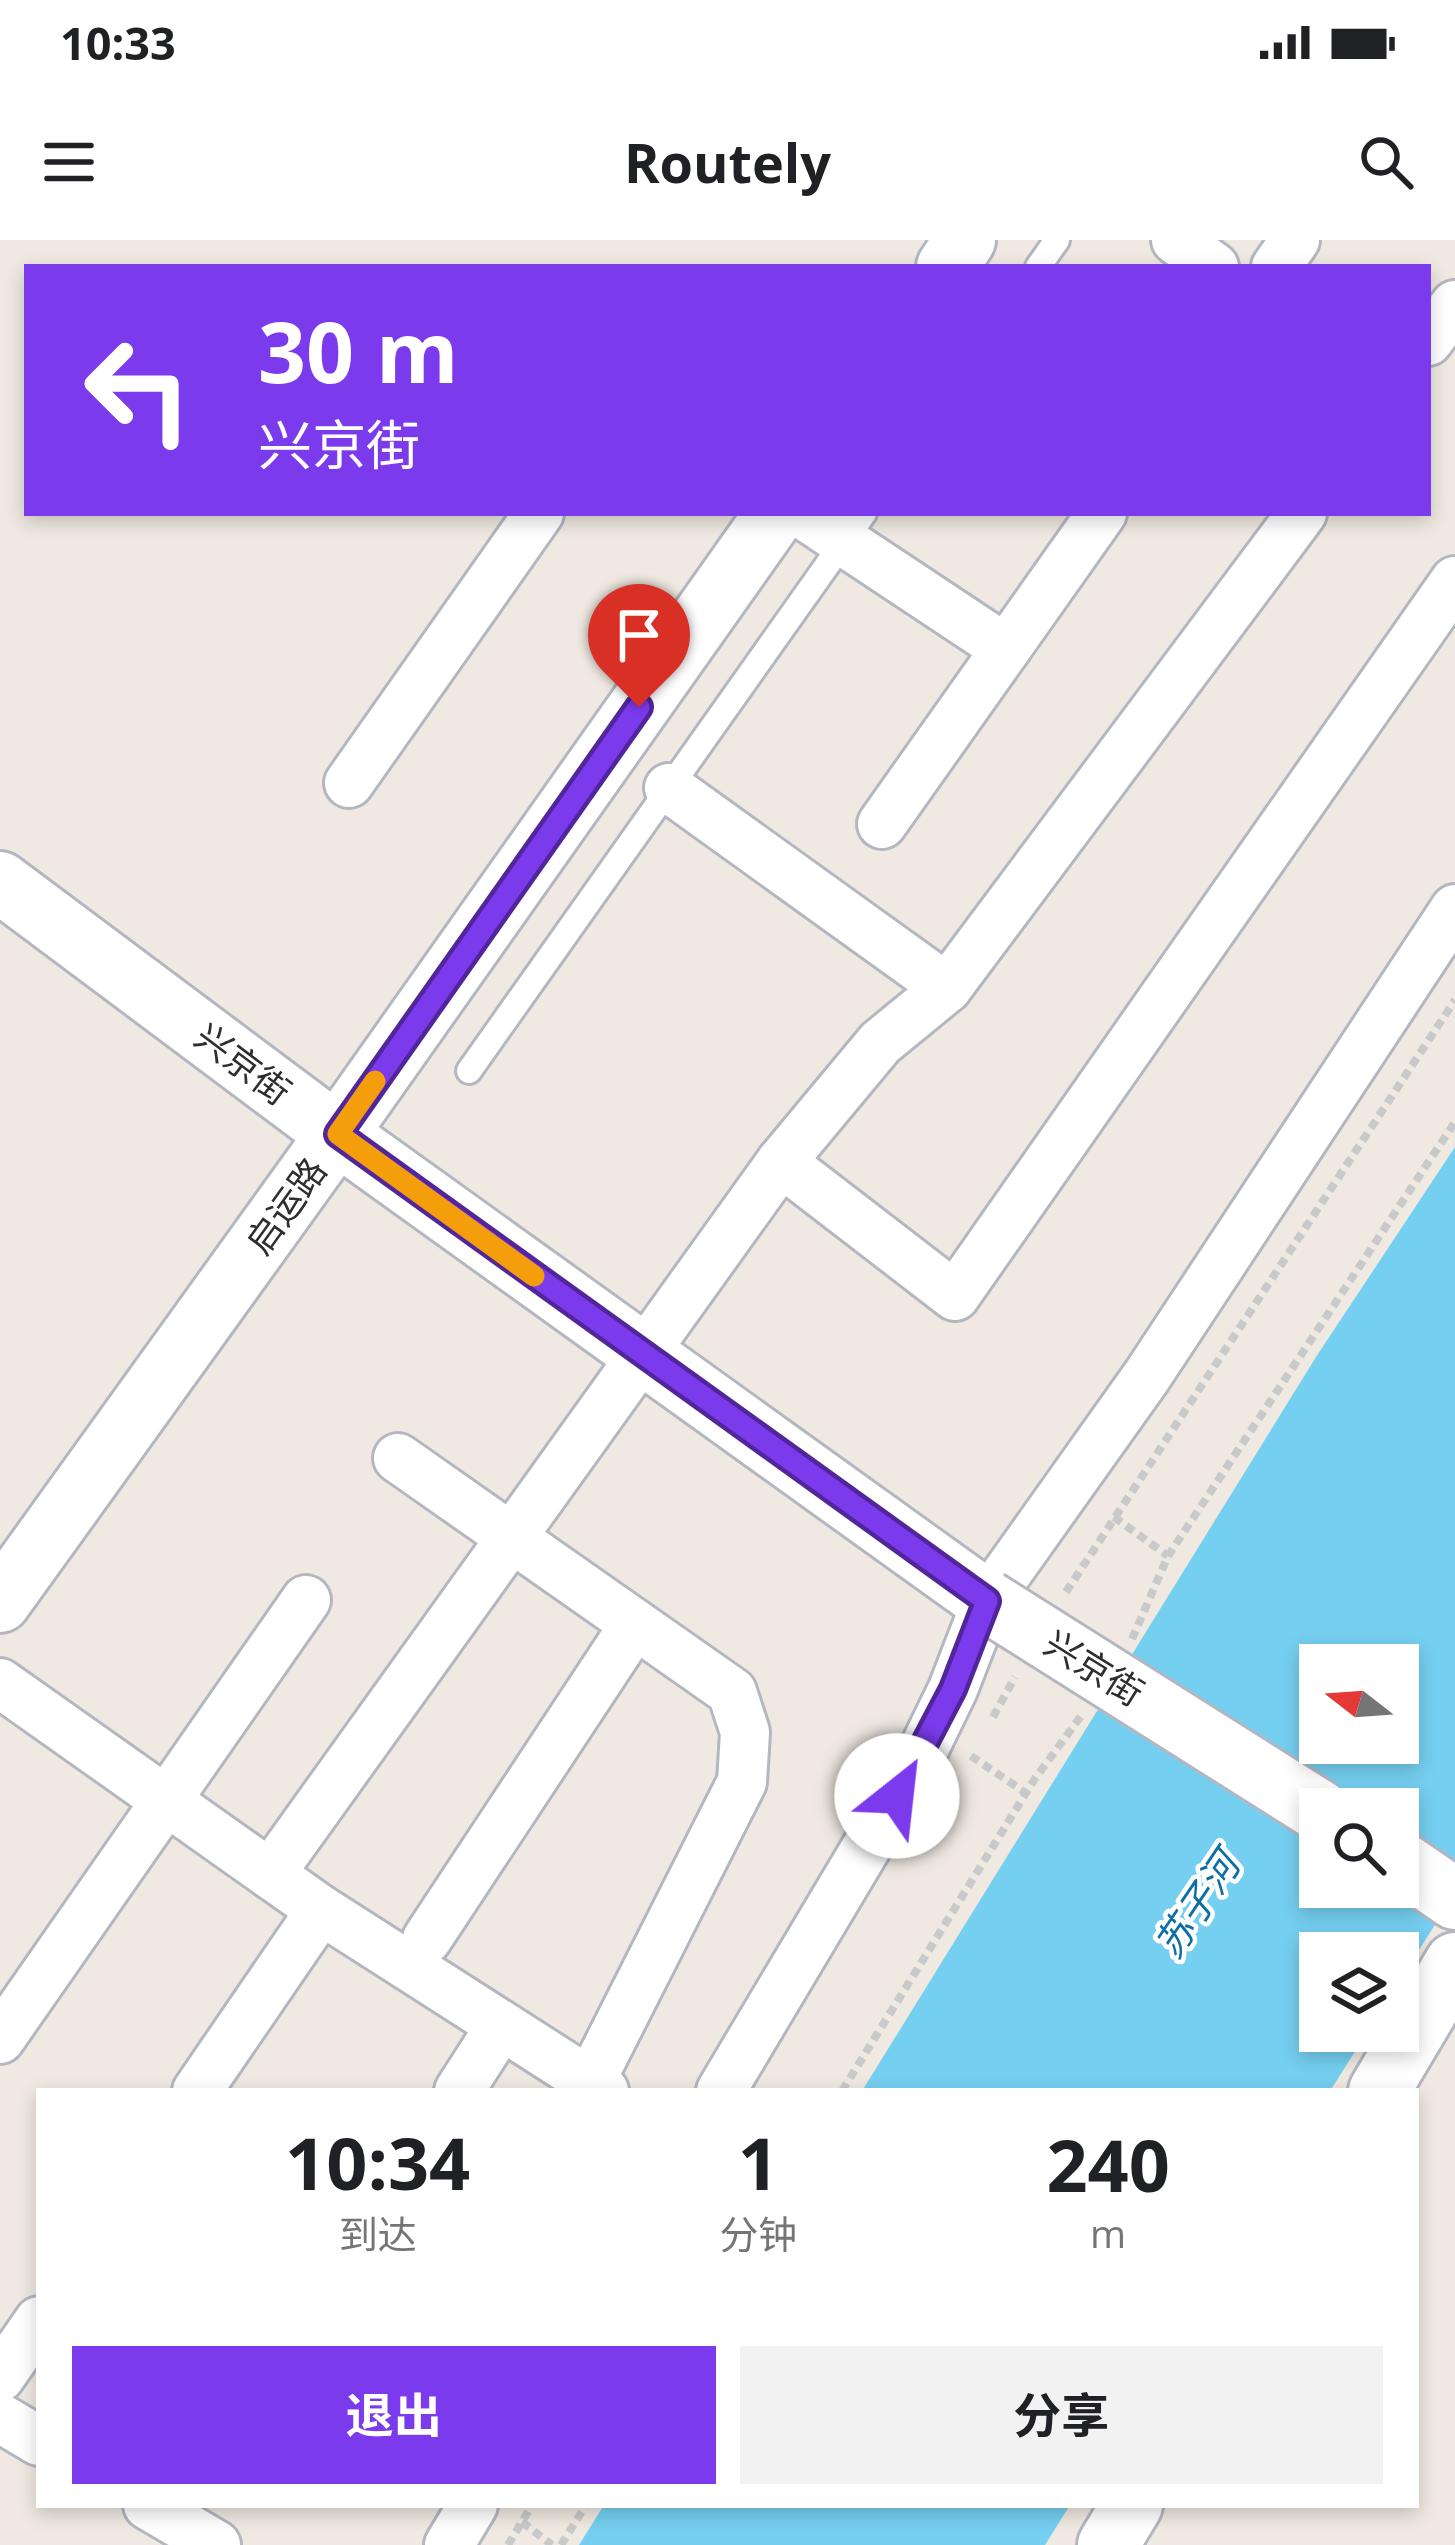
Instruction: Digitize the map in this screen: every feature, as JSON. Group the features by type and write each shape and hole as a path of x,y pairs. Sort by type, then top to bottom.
{"street":[{"path":"1176,240 1210,264"},
{"path":"1431,337 1455,304"},
{"path":"350,783 537,516"},
{"name":"启运路","path":"6,1579 338,1134 774,516"},
{"path":"812,516 854,527 1006,649"},
{"path":"882,824 1100,516"},
{"path":"270,1874 781,1162 880,1043 947,988 1293,516"},
{"path":"781,1162 955,1295 1455,581"},
{"path":"669,788 947,988"},
{"name":"兴京街","path":"0,882 338,1134 987,1601 1299,1798"},
{"path":"723,2088 919,1759 987,1601 1147,1376 1455,909"},
{"path":"0,1683 321,1910 597,2087 742,1782 745,1732 732,1692 398,1458"},
{"path":"0,2039 306,1600"},
{"path":"427,1939 635,1624"},
{"path":"199,2088 321,1910"},
{"path":"1381,2088 1455,1964"},
{"path":"461,2088 500,2027"},
{"path":"0,2378 36,2325"},
{"path":"449,2545 471,2508"},
{"path":"1108,2545 1130,2508"}],"lane":[{"path":"469,1071 854,527"}],"path":[{"path":"1168,1556 1114,1517 1455,1000"},
{"path":"1124,1652 1168,1556 1455,1122"},
{"path":"844,2088 1027,1793 1092,1702"},
{"path":"971,1756 1027,1793"},
{"path":"508,2545 530,2508"},
{"path":"522,2522 557,2545 584,2508"}],"water":[{"name":"苏子河","path":"1455,1147 1455,1893 1419,1950 1419,1932 1299,1932 1299,2052 1355,2052 1332,2088 864,2088 1316,1357"},
{"path":"602,2508 1068,2508 1045,2545 579,2545"}],"slow traffic":[{"path":"375,1081 338,1134 534,1276"}],"route":[{"path":"639,707 338,1134 987,1601 953,1689 897,1796"}]}
